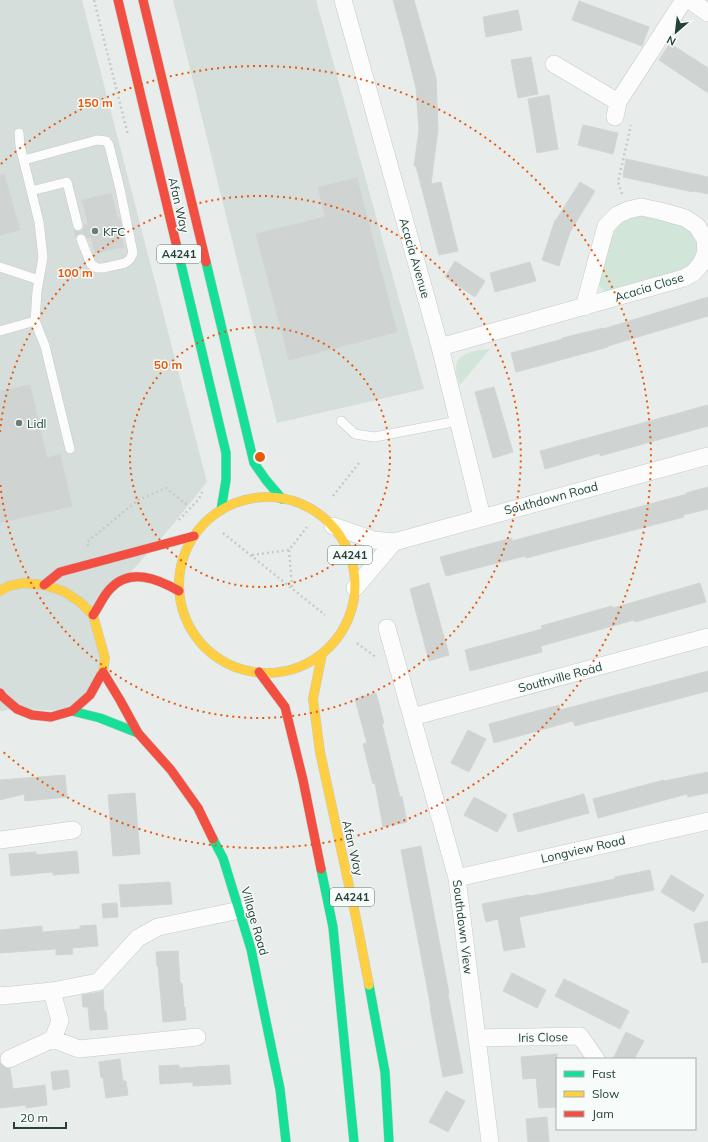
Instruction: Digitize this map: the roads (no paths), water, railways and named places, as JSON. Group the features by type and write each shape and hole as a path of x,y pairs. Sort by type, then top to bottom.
{"main road":[{"name":"Afan Way","path":"118,0 226,453 226,480 222,510"},
{"name":"Afan Way","path":"143,0 254,463 266,480 282,498"},
{"name":"A4241","path":"262,497 282,498 301,504 318,513 333,526 343,540 350,555 354,571 355,588 352,607 346,624 336,641 322,654 308,663 292,669 276,672 259,672 239,668 220,659 204,646 192,630 183,611 179,591 182,563 194,536 206,522 222,510 241,501 262,497"},
{"path":"44,585 60,572 194,536"},
{"path":"93,615 111,588 119,581 133,577 146,576 163,581 179,591"},
{"path":"0,693 17,709 32,715 51,717 72,711 90,695 103,672 105,658 93,615 80,602 63,591 44,585 23,583 3,587"},
{"name":"Afan Way","path":"322,654 313,699 320,752 356,918 385,1072 389,1142"},
{"name":"Village Road","path":"103,672 138,733 171,770 198,808 223,858 251,949 278,1082 286,1142"},
{"name":"A4241","path":"259,672 286,707 303,780 333,926 354,1142"},
{"name":"Village Road","path":"72,711 100,718 138,733"}],"street":[{"name":"Acacia Avenue","path":"343,0 440,347 482,517"},
{"path":"554,64 617,110 684,0"},
{"path":"690,0 708,13"},
{"name":"Acacia Close","path":"440,347 584,307 684,278 693,273 701,264 706,252 705,238 697,226 685,218 660,210 641,207 628,210 618,215 606,226 584,307"},
{"name":"Southdown Road","path":"333,526 374,540 394,542 708,456"},
{"path":"355,588 394,542"},
{"name":"Southdown View","path":"387,628 457,878 490,1142"},
{"name":"Southville Road","path":"412,717 708,637"},
{"path":"0,710 17,709"},
{"name":"Longview Road","path":"457,878 708,821"},
{"path":"0,840 73,830"},
{"path":"0,995 52,991 98,982 138,938 158,927 240,910"},
{"path":"4,1062 53,1039 60,1021 52,991"},
{"name":"Iris Close","path":"477,1038 580,1036 595,1058"},
{"path":"53,1039 79,1049 197,1037"}],"lane":[{"path":"19,133 20,146 39,222 43,257 34,321 45,346 70,448"},
{"path":"24,160 97,140 106,142 120,189 133,253 130,260 125,263 97,268 91,264 81,239"},
{"path":"32,191 68,182 78,226"},
{"path":"0,267 39,280"},
{"path":"0,331 34,321"},
{"path":"341,421 355,434 374,437 458,421"}],"place":[{"name":"KFC","path":"95,231"},
{"name":"Lidl","path":"19,423"}]}
